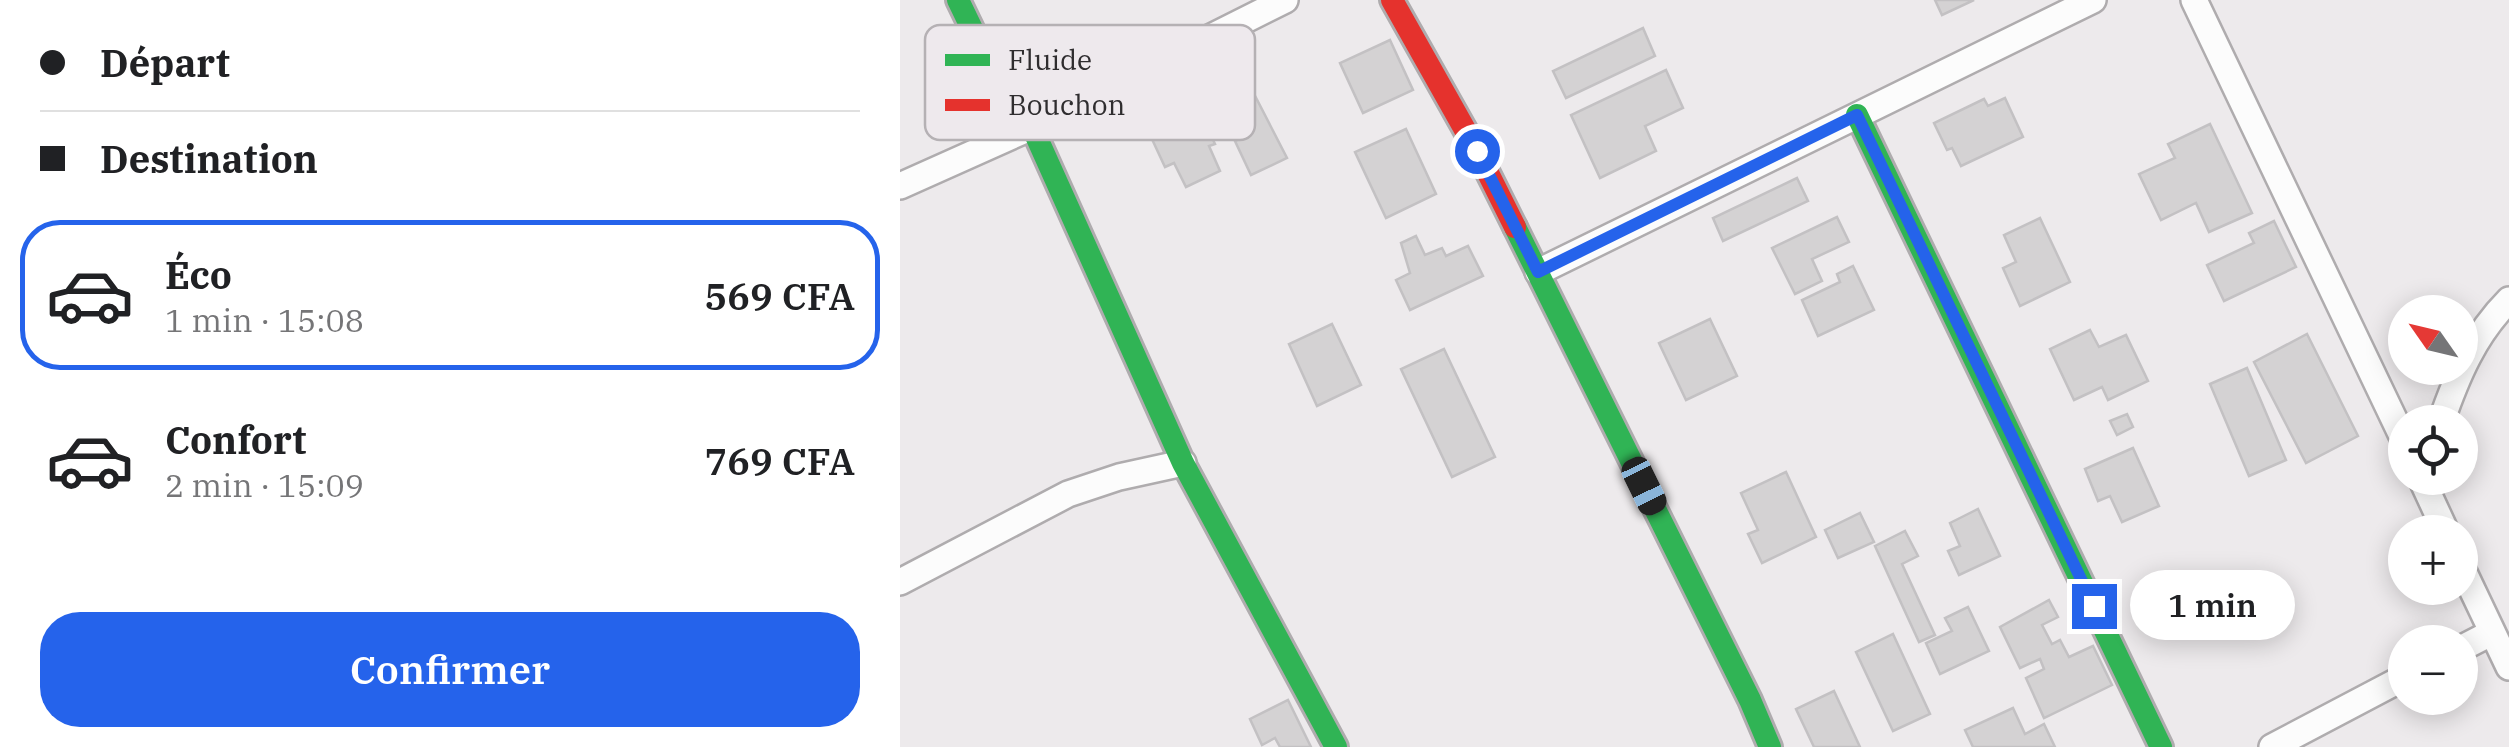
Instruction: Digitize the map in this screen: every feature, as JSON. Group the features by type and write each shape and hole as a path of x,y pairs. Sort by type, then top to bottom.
{"street":[{"path":"958,0 970,25"},
{"path":"1235,25 1285,0"},
{"path":"1392,0 1477,151 1770,747"},
{"path":"1538,272 2093,0"},
{"path":"2194,0 2388,406"},
{"path":"1857,115 2162,747"},
{"path":"900,186 1003,140"},
{"path":"1038,140 1183,462 1336,747"},
{"path":"2447,405 2479,334 2509,300"},
{"path":"900,582 1068,494 1119,476 1183,462"},
{"path":"2478,604 2509,667"},
{"path":"2478,640 2491,633"},
{"path":"2272,747 2388,687"}],"building":[{"path":"1935,0 1974,0 1942,15"},
{"path":"1643,28 1655,56 1566,98 1553,71"},
{"path":"1390,40 1413,90 1363,113 1340,63"},
{"path":"1666,70 1683,108 1645,126 1656,151 1600,178 1571,115"},
{"path":"1255,96 1287,158 1251,175 1235,141 1255,140"},
{"path":"2005,98 2023,137 1961,166 1952,148 1947,150 1934,123 1984,99 1988,106"},
{"path":"2210,124 2252,213 2209,232 2196,203 2161,220 2139,174 2175,158 2168,144"},
{"path":"1406,129 1436,194 1386,218 1355,152"},
{"path":"1152,140 1213,140 1215,144 1209,146 1220,171 1186,187 1174,163 1165,167"},
{"path":"1797,178 1808,201 1723,241 1713,218"},
{"path":"1837,217 1849,242 1812,259 1822,281 1795,294 1772,248"},
{"path":"2040,218 2070,282 2020,306 2003,268 2016,262 2004,235"},
{"path":"2274,221 2296,267 2224,301 2207,265 2254,243 2249,233"},
{"path":"1416,236 1425,255 1442,248 1446,256 1468,246 1483,276 1410,310 1396,280 1410,273 1401,243"},
{"path":"1853,266 1874,310 1818,336 1802,300 1840,282 1837,274"},
{"path":"1710,319 1737,376 1686,400 1659,343"},
{"path":"1332,324 1361,385 1317,406 1289,344"},
{"path":"2090,330 2099,347 2126,335 2148,381 2108,400 2102,387 2074,400 2050,349"},
{"path":"2307,334 2358,436 2306,463 2254,362"},
{"path":"1444,349 1495,457 1452,477 1401,369"},
{"path":"2247,368 2286,460 2249,476 2210,384"},
{"path":"2127,414 2133,427 2117,435 2110,421"},
{"path":"2133,448 2159,506 2122,522 2110,496 2098,501 2085,469"},
{"path":"1786,472 1816,537 1762,563 1748,534 1758,530 1741,493"},
{"path":"1978,509 2000,556 1959,575 1948,551 1960,546 1950,523"},
{"path":"1860,513 1874,542 1838,558 1825,530"},
{"path":"1905,531 1918,556 1902,564 1935,635 1919,642 1875,546"},
{"path":"2049,600 2058,617 2042,625 2052,644 2060,640 2069,657 2093,646 2112,685 2044,718 2026,678 2044,669 2040,659 2020,668 2000,627"},
{"path":"1968,607 1989,651 1940,674 1926,643 1952,631 1945,618"},
{"path":"1893,634 1930,714 1893,731 1856,652"},
{"path":"1834,691 1860,747 1814,747 1796,709"},
{"path":"1288,700 1311,747 1280,747 1275,738 1262,745 1250,719"},
{"path":"2013,708 2025,734 2044,724 2055,747 1973,747 1965,730"}],"traffic: fast":[{"path":"958,0 970,25"},
{"path":"1857,115 2161,747"},
{"path":"1038,140 1183,463 1336,747"},
{"path":"1515,227 1770,747"}],"traffic: jam":[{"path":"1392,0 1515,227"}],"route":[{"path":"1477,151 1538,272 1857,115 2094,606"}]}
